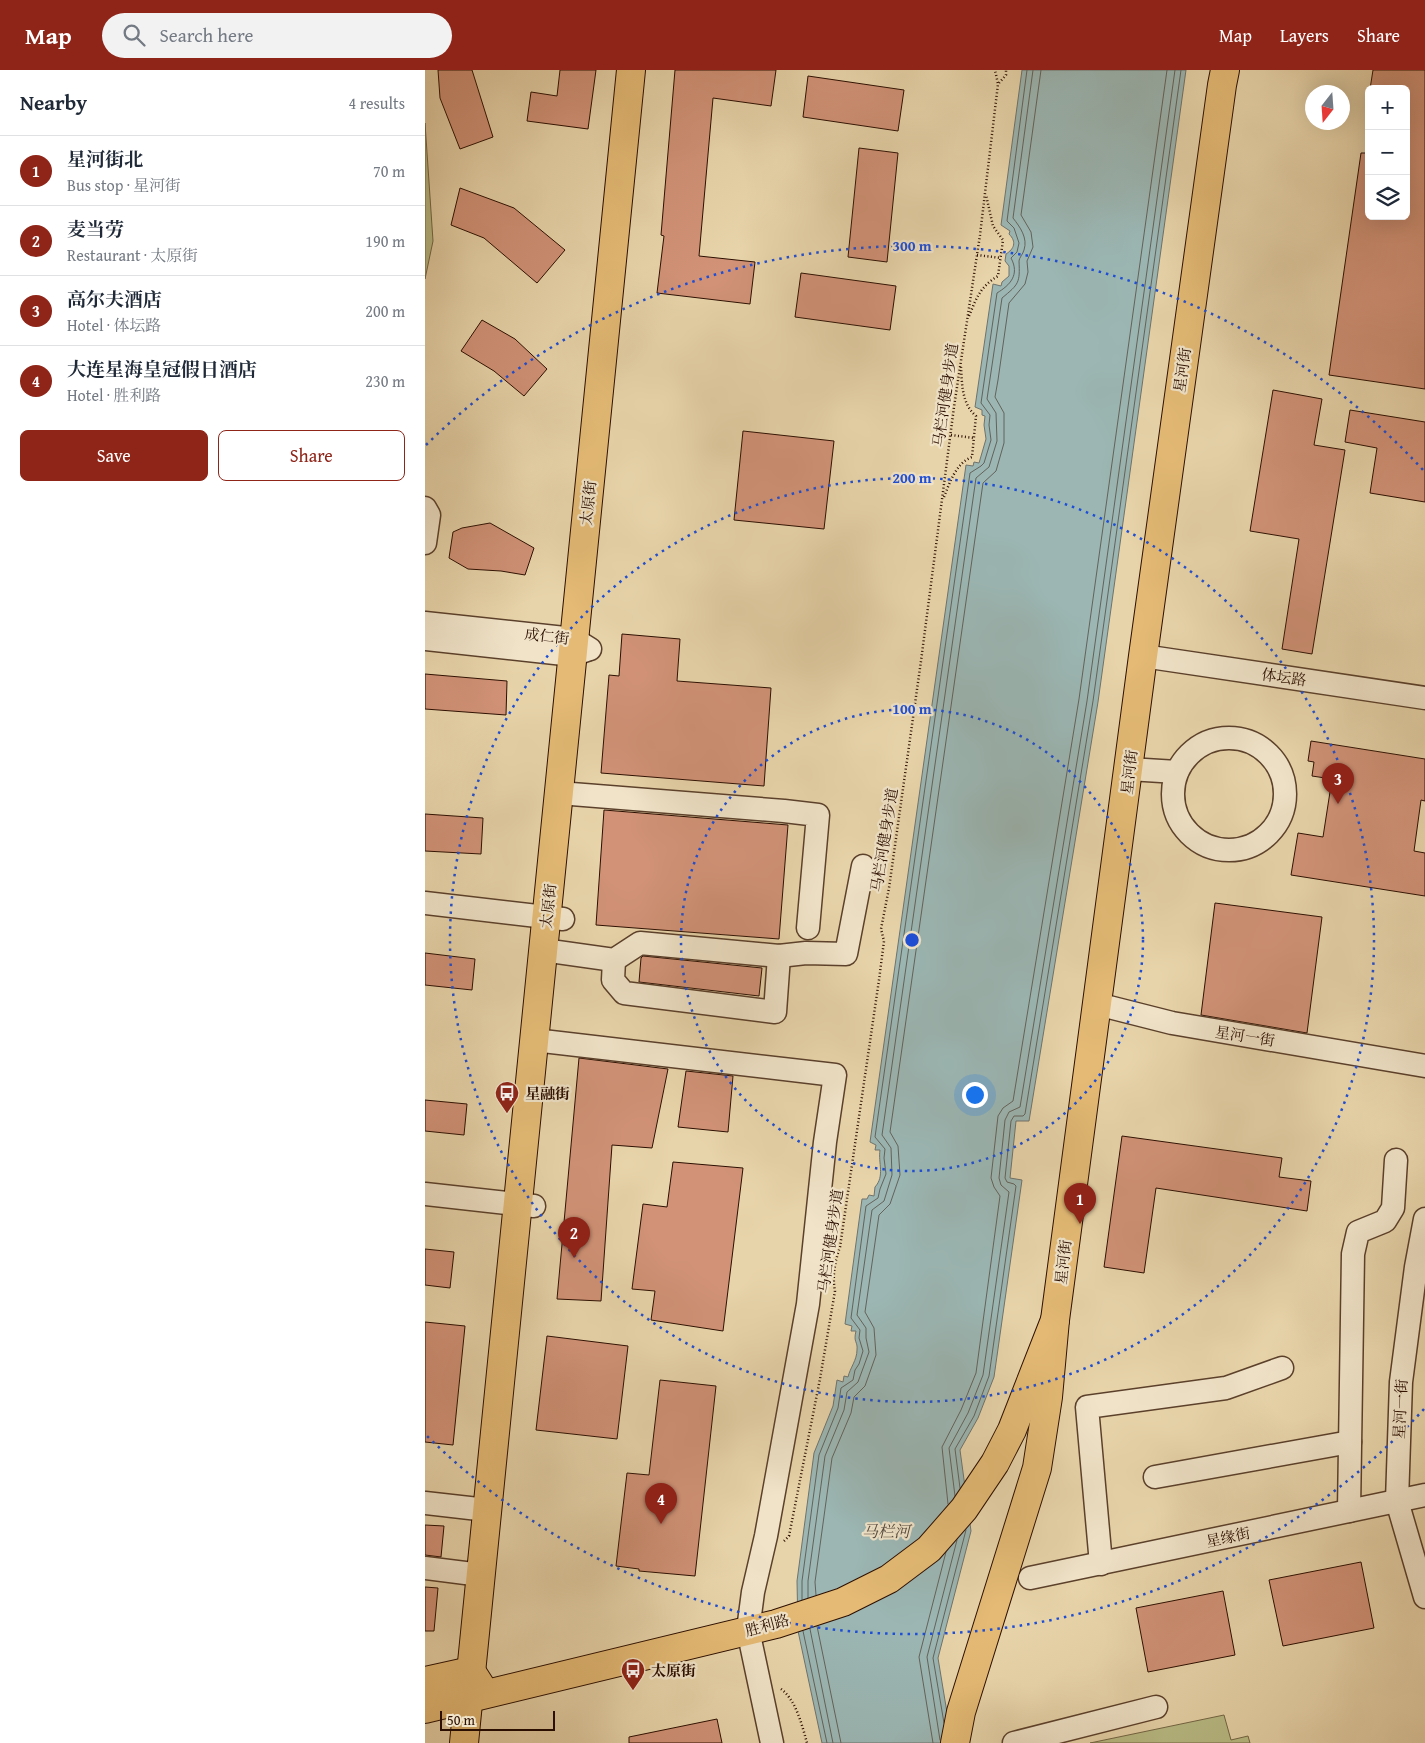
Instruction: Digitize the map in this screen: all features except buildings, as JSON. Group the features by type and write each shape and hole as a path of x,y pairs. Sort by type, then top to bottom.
{"main road":[{"name":"太原街","path":"464,1743 477,1697 555,917 631,70"},
{"name":"太原街","path":"579,648 648,70"},
{"name":"星河街","path":"995,1463 1012,1430 1055,1320 1143,656 1225,70"},
{"name":"太原街","path":"481,1743 477,1697 471,1671 487,1510 526,1205"},
{"path":"955,1743 961,1712 1037,1468 1048,1397 1055,1320"},
{"name":"胜利路","path":"425,1709 776,1624 843,1602 889,1579 929,1549 964,1509 995,1463"},
{"path":"425,1681 471,1671"}],"street":[{"path":"425,508 429,515 425,543"},
{"name":"成仁街","path":"425,623 579,648"},
{"name":"成仁街","path":"425,640 579,648"},
{"name":"体坛路","path":"1143,656 1425,698"},
{"path":"1219,738 1239,738 1256,744 1271,756 1281,771 1286,789 1284,808 1277,825 1264,838 1248,847 1239,849 1230,850 1211,847 1195,839 1182,825 1175,808 1173,790 1177,772 1187,756 1202,744 1219,738"},
{"path":"1129,769 1177,772"},
{"path":"567,793 818,815 808,928"},
{"path":"551,951 615,960 640,943 779,956 807,953 846,954 863,866"},
{"path":"425,903 555,917"},
{"path":"615,960 613,980 624,993 775,1012 779,956"},
{"name":"星河一街","path":"1097,1004 1172,1023 1425,1066"},
{"path":"542,1041 835,1075 825,1142 808,1304 766,1536 753,1592 748,1630 772,1743"},
{"path":"1349,1511 1353,1254 1358,1232 1385,1221 1393,1208 1396,1160"},
{"path":"425,1194 526,1205"},
{"name":"星河一街","path":"1425,1219 1416,1267 1401,1382 1397,1501 1425,1597"},
{"path":"1101,1564 1087,1407 1226,1388 1282,1368"},
{"path":"1155,1477 1350,1442"},
{"name":"星缘街","path":"1030,1578 1425,1495"},
{"path":"425,1503 487,1510"},
{"path":"425,1568 481,1575"},
{"path":"1015,1743 1156,1707"}],"path":[{"name":"马栏河健身步道","path":"783,1548 785,1540 789,1536 821,1379 835,1291 833,1281 835,1266 840,1247 876,1000 883,940 881,929 889,888 977,255 999,84 995,70"},
{"path":"999,84 1006,75 1006,70"},
{"path":"967,321 978,294 985,284 998,276 1001,258 1003,240 993,226 985,191"},
{"path":"977,255 1001,258"},
{"path":"942,500 956,470 967,459 972,457 976,416 967,406 961,362"},
{"path":"951,435 974,438"},
{"path":"781,1689 789,1695 807,1743"}],"green space":[{"path":"425,123 433,241 425,279"},
{"path":"1224,1715 1231,1740 1248,1736 1250,1743 1090,1743"}],"water":[{"name":"马栏河","path":"1022,70 1186,70 1098,702 1029,1121 1016,1121 1010,1178 1022,1180 994,1377 978,1418 960,1450 971,1531 938,1658 952,1743 822,1743 798,1631 797,1581 814,1453 833,1406 837,1380 843,1382 844,1376 848,1377 857,1354 856,1331 851,1331 852,1326 845,1324 862,1199 867,1199 869,1195 874,1196 875,1187 880,1178 880,1150 875,1150 876,1145 870,1142 966,465 973,466 974,462 979,463 986,439 985,416 982,415 982,410 975,407 993,284 1001,286 1002,282 1009,276 1009,266 1005,261 1006,254 1011,250 1014,243 1009,234 1010,231 1001,225"}],"place":[{"name":"高尔夫酒店","path":"1338,804"},
{"name":"星融街","path":"507,1114"},
{"name":"星河街北","path":"1080,1224"},
{"name":"麦当劳","path":"574,1258"},
{"name":"大连星海皇冠假日酒店","path":"661,1524"},
{"name":"太原街","path":"633,1691"}]}
